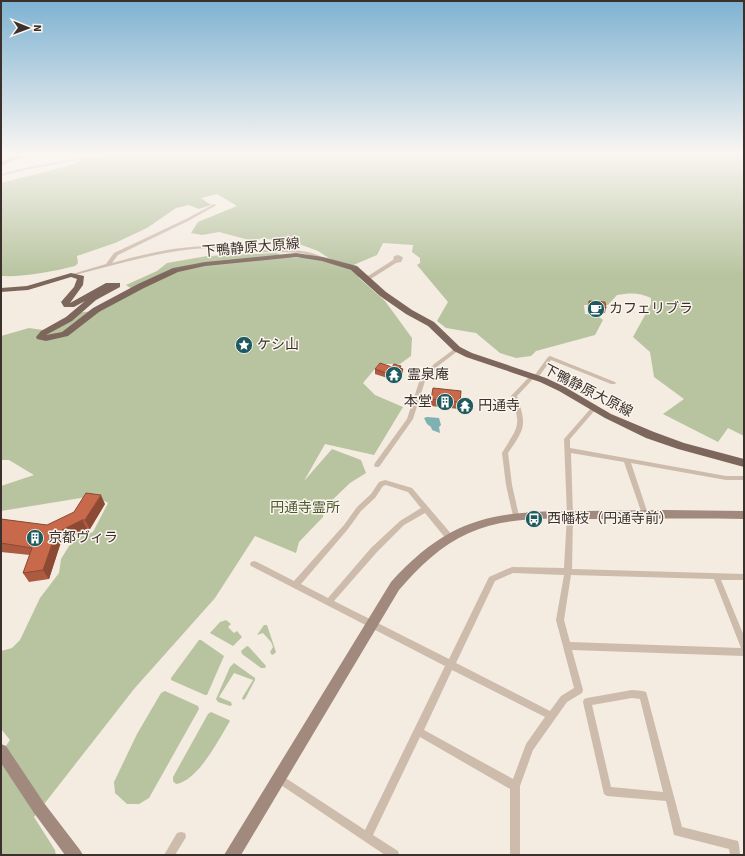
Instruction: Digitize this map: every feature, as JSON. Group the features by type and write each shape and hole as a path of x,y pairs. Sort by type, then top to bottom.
{"main road":[{"name":"下鴨静原大原線","path":"70,275 81,278 81,281 77,290 65,302 67,305 71,305 109,285 117,285 93,298 69,318 44,332 40,337 46,338 65,334 81,321 113,301 185,267 296,255 323,259 354,268 383,294 433,326 457,348 482,360 533,377 562,389 594,408 650,435 682,446 744,463"},
{"path":"1,290 28,288 70,275"}],"street":[{"path":"108,265 116,254 187,220 214,205"},
{"path":"70,275 163,253 209,247 254,251 298,250 315,254 323,259"},
{"path":"367,279 398,259 405,252"},
{"path":"376,465 410,419 422,380 436,365 457,348"},
{"path":"516,516 509,485 505,453 520,431 522,419 514,396 550,358 613,384"},
{"path":"594,408 567,439 570,515 568,571 560,620 579,690 587,702 607,791 670,797"},
{"path":"568,450 726,478 744,478"},
{"path":"627,460 645,514"},
{"path":"295,585 346,527 359,509 373,496 381,484 385,482 410,490 450,538"},
{"path":"329,602 374,550 402,523 426,509"},
{"path":"232,855 395,586 407,572 450,538 478,525 516,516 645,514 744,515"},
{"path":"254,564 551,716"},
{"path":"367,837 492,579 512,570 744,577"},
{"path":"716,576 744,646"},
{"path":"567,646 744,652"},
{"path":"515,855 515,786 529,748 564,699 579,690"},
{"path":"587,702 626,695 643,695 678,831 734,845 735,855"},
{"path":"419,732 515,786"},
{"path":"1,751 39,808 75,855"},
{"path":"278,778 394,855"},
{"path":"169,855 181,837"}],"green space":[{"path":"1,195 213,195 201,198 211,205 199,209 189,205 176,208 147,228 115,243 77,256 78,263 75,266 38,274 1,276"},
{"path":"219,195 744,195 744,436 728,428 718,442 663,414 684,399 654,377 650,352 633,337 651,304 651,298 647,296 638,294 617,295 608,305 584,305 585,314 596,315 603,320 595,335 536,351 531,356 516,358 500,353 476,333 446,328 437,321 448,302 417,265 420,263 420,258 412,252 413,245 383,243 377,255 351,266 338,264 318,251 299,244 262,238 253,241 219,232 202,235 191,233 198,222 237,206"},
{"name":"円通寺霊所","path":"276,253 291,257 316,259 357,272 359,278 385,301 412,338 411,356 400,364 379,364 363,383 375,395 403,407 374,455 325,444 304,481 332,449 361,460 366,473 350,483 324,508 323,517 299,542 296,553 255,536 215,598 134,689 34,817 55,850 56,855 1,855 1,753 10,740 1,729 1,651 12,648 20,640 40,598 59,573 61,559 69,546 80,537 93,532 108,503 99,498 87,497 1,511 1,486 34,475 9,460 1,460 1,336 29,328 43,330 83,312 101,311 135,291 126,285 157,271 167,263 207,256"},
{"path":"226,620 231,624 228,627 234,633 237,631 242,637 233,646 210,633 220,622"},
{"path":"264,625 267,625 276,652 272,655 270,652 273,647 271,642 263,633 257,635"},
{"path":"199,640 224,656 207,695 171,680"},
{"path":"247,646 266,666 265,668 261,668 242,654 241,651"},
{"path":"234,663 255,678 255,680 245,699 243,700 242,698 253,680 234,673 219,697 231,702 232,705 230,706 218,702 216,699 230,667"},
{"path":"165,691 198,706 199,709 149,798 139,804 127,804 115,793 114,782 137,734 161,693"},
{"path":"211,712 230,721 214,748 200,767 184,781 176,784 173,781 173,777 208,714"}],"water":[{"path":"424,418 439,418 441,425 439,427 440,433 432,430 427,424"}],"building":[{"path":"589,301 605,302 606,308 590,307"},
{"path":"380,363 392,367 394,364 401,366 400,368 403,369 397,377 375,369"},
{"path":"433,388 461,391 460,402 431,399"},
{"path":"86,493 101,495 85,520 82,520 56,533 43,570 23,573 32,548 1,543 1,519 47,525 74,512"}],"place":[{"name":"カフェリブラ","path":"596,309"},
{"name":"ケシ山","path":"244,345"},
{"name":"霊泉庵","path":"394,375"},
{"name":"本堂","path":"445,402"},
{"name":"円通寺","path":"465,406"},
{"name":"西幡枝（円通寺前）","path":"534,519"},
{"name":"京都ヴィラ","path":"35,538"}]}
